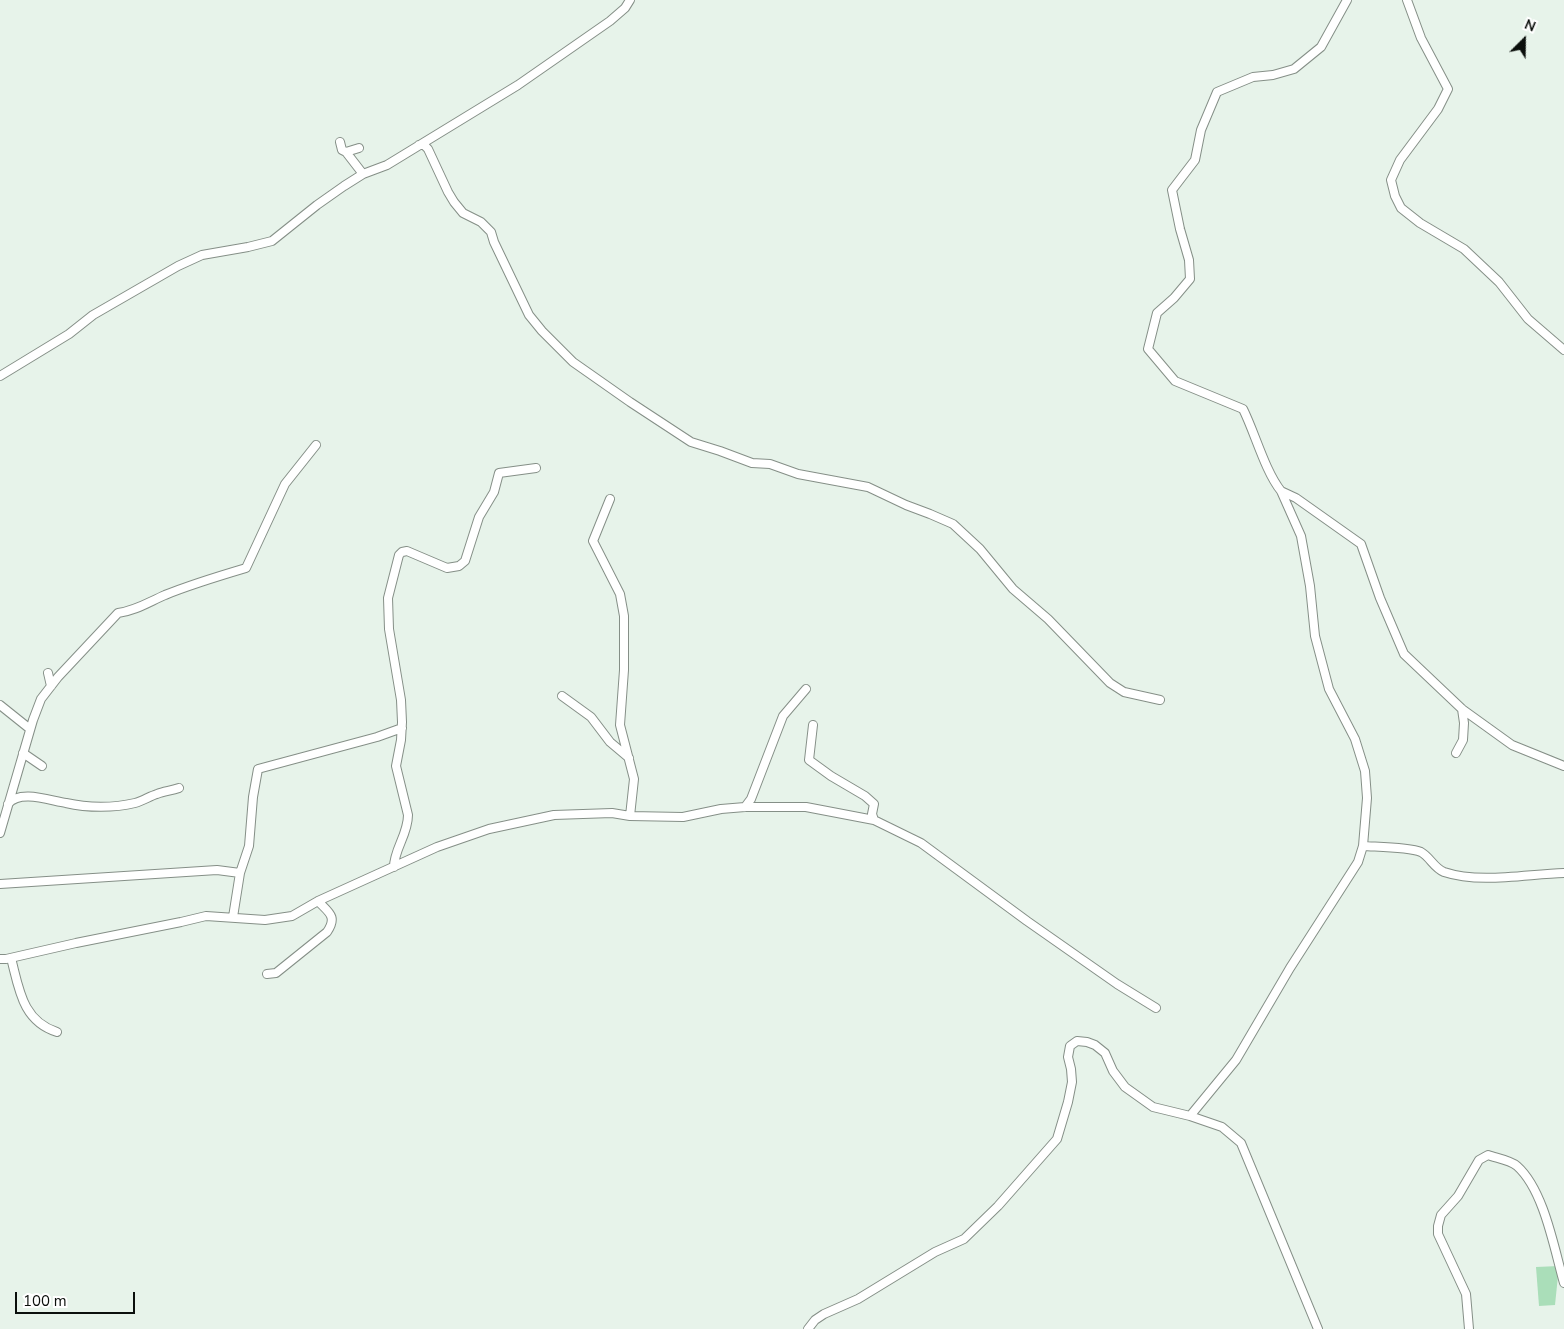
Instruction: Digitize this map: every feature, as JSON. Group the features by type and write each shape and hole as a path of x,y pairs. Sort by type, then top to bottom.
{"street":[{"path":"0,376 69,334 93,315 178,266 202,255 248,248 272,241 317,205 363,174 386,164 518,85 610,21 626,8 630,0"},
{"path":"1190,1116 1236,1060 1290,968 1358,862 1363,846 1367,798 1365,771 1355,739 1328,689 1315,636 1310,586 1301,536 1243,409 1175,381 1148,349 1157,313 1174,298 1190,279 1189,260 1172,190 1195,160 1201,130 1217,92 1253,77 1273,75 1294,69 1321,47 1347,0"},
{"path":"1408,0 1421,38 1448,89 1438,109 1400,160 1391,180 1395,196 1401,208 1420,223 1464,249 1499,282 1528,319 1564,349"},
{"path":"340,142 342,150 346,152 363,174"},
{"path":"419,145 424,145 428,149 454,202 464,213 488,228 529,315 573,362 692,442 720,450 752,463 770,464 798,474 868,487 953,524 980,549 1013,589 1048,619 1110,683 1124,692 1160,700"},
{"path":"346,152 358,148"},
{"path":"0,833 30,729 41,699 51,686 118,613 129,612 165,595 246,568 285,484 316,445"},
{"path":"394,868 394,860 408,822 396,766 402,740 401,700 389,629 388,598 399,555 407,551 447,568 459,566 465,561 479,517 494,492 499,474 536,468"},
{"path":"1281,491 1296,498 1361,544 1380,598 1404,654 1462,709 1512,745 1564,766"},
{"path":"610,499 593,541 620,594 624,616 624,670 620,725 634,779 630,816"},
{"path":"48,673 51,686"},
{"path":"745,807 751,799 783,716 806,689"},
{"path":"562,696 591,717 610,742 629,758"},
{"path":"0,706 30,729"},
{"path":"1456,753 1463,740 1462,709"},
{"path":"813,725 809,760 831,776 866,796 874,804 872,814 874,820"},
{"path":"233,917 240,873 249,846 253,797 258,768 377,737 402,728"},
{"path":"23,753 42,766"},
{"path":"8,804 10,801 18,798 33,796 74,804 124,806 137,803 158,793 179,788"},
{"path":"0,959 206,916 266,920 292,916 318,901 437,847 489,829 554,815 612,813 630,816 683,817 720,809 806,807 874,820 921,843 1117,984 1156,1008"},
{"path":"1363,846 1416,851 1424,854 1441,870 1475,878 1564,873"},
{"path":"0,884 217,870 240,873"},
{"path":"267,974 276,972 331,927 332,916 318,901"},
{"path":"11,958 17,985 32,1016 37,1022 57,1032"},
{"path":"808,1329 815,1320 824,1314 858,1299 935,1252 964,1239 998,1206 1057,1139 1072,1082 1068,1057 1070,1046 1077,1041 1095,1044 1105,1053 1113,1071 1125,1087 1153,1107 1222,1126 1241,1143 1318,1329"},
{"path":"1469,1329 1466,1294 1438,1234 1438,1226 1441,1215 1458,1196 1479,1160 1488,1155 1516,1165 1528,1179 1540,1201 1564,1283"}],"green space":[{"path":"1559,1266 1555,1305 1539,1306 1536,1267"}]}
